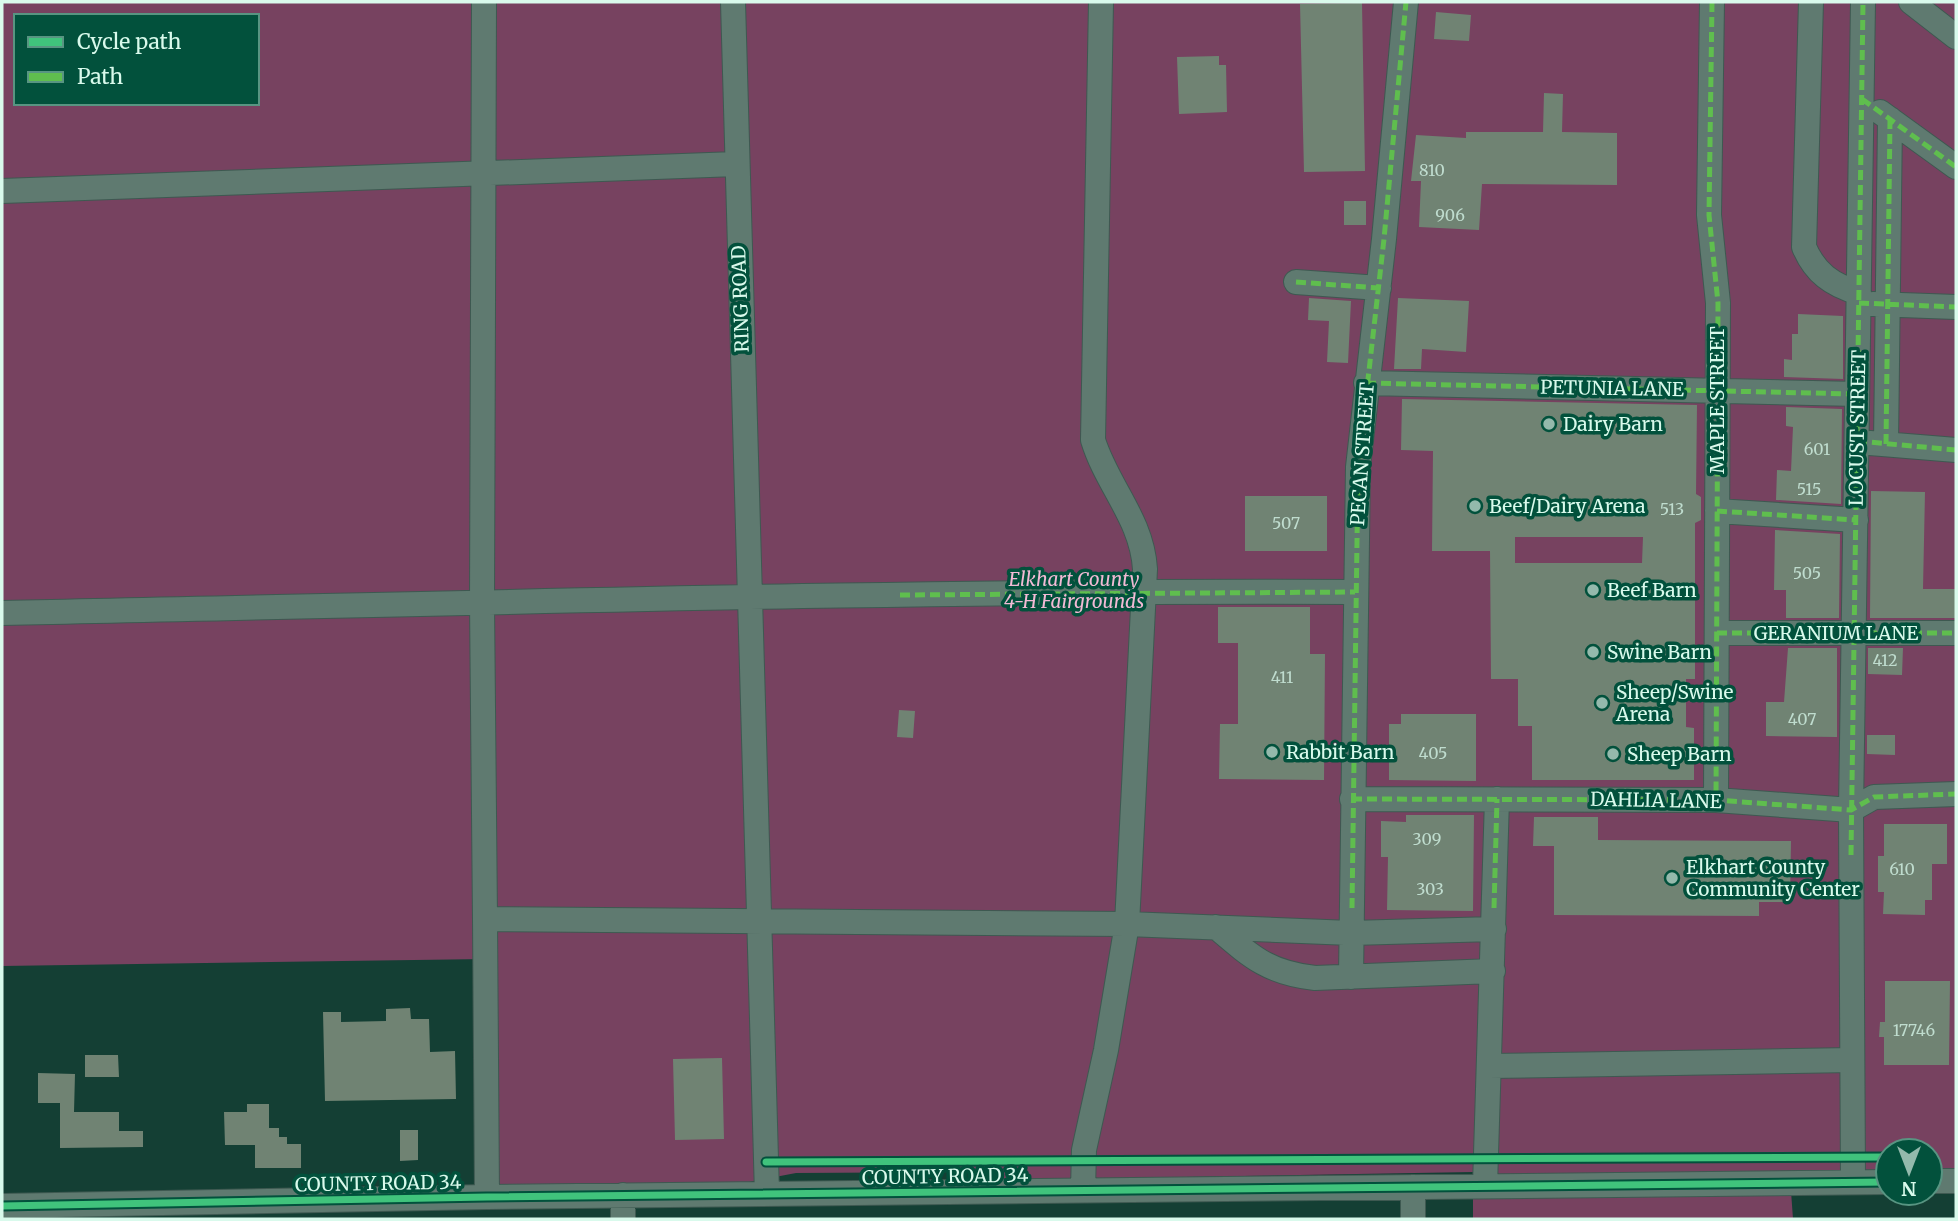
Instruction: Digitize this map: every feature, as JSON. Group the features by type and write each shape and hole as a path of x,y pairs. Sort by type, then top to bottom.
{"street":[{"path":"484,2 482,603 487,1196"},
{"name":"RING ROAD","path":"733,2 767,1194"},
{"path":"1083,1190 1084,1150 1106,1050 1127,924 1145,560 1140,533 1099,461 1093,440 1091,417 1101,2"},
{"name":"PECAN STREET","path":"1351,977 1358,467 1379,288 1406,2"},
{"name":"MAPLE STREET","path":"1712,2 1709,215 1717,287 1716,800"},
{"path":"1811,2 1804,247 1810,263 1837,287 1859,298 1888,304 1956,307"},
{"name":"LOCUST STREET","path":"1853,1182 1851,810 1863,2"},
{"path":"1911,2 1956,37"},
{"path":"1862,99 1956,167"},
{"path":"1886,444 1891,119"},
{"path":"2,191 736,164"},
{"path":"1296,282 1379,288"},
{"name":"PETUNIA LANE","path":"1366,383 1857,394"},
{"path":"1857,442 1956,450"},
{"path":"1717,511 1856,520"},
{"path":"2,613 900,594 1355,592"},
{"name":"GERANIUM LANE","path":"1717,633 1956,633"},
{"name":"DAHLIA LANE","path":"1352,799 1716,800 1851,810 1874,797 1956,794"},
{"path":"1485,1186 1497,799"},
{"path":"485,919 758,919 1127,924 1351,933 1494,919"},
{"path":"1216,927 1252,957 1278,971 1315,978 1493,971"},
{"path":"1489,1066 1852,1060"},
{"name":"COUNTY ROAD 34","path":"2,1206 363,1209 487,1196 623,1207 767,1194 1874,1182"},
{"path":"1412,1187 1413,1219"}],"green space":[{"name":"Elkhart County 4-H Fairgrounds","path":"2,2 1956,2 1956,1171 1944,1171 1944,1137 1874,1137 1874,1171 1509,1175 1473,1172 1012,1180 970,1172 796,1173 749,1182 490,1186 486,959 2,966"},
{"path":"1791,1191 1793,1219 1473,1219 1473,1194"}],"building":[{"path":"1362,3 1365,171 1304,172 1300,4"},
{"path":"1436,12 1471,15 1469,41 1434,39"},
{"path":"1219,56 1219,65 1226,65 1227,112 1179,114 1177,57"},
{"path":"1544,93 1563,94 1562,132 1617,133 1617,185 1482,184 1479,230 1419,227 1421,181 1411,181 1416,135 1466,138 1466,132 1543,132"},
{"path":"1344,201 1366,201 1366,225 1344,225"},
{"path":"1309,298 1351,301 1348,363 1327,362 1329,321 1308,320"},
{"path":"1398,298 1469,301 1466,352 1422,349 1421,369 1394,369"},
{"path":"1798,314 1843,316 1843,379 1784,377 1784,359 1792,360 1792,334 1798,334"},
{"path":"1402,399 1697,405 1696,494 1701,497 1701,520 1695,523 1695,679 1686,679 1686,727 1694,728 1694,780 1532,780 1532,726 1518,726 1518,679 1491,679 1490,551 1432,551 1433,451 1401,450","holes":["1515,537 1643,537 1642,563 1515,563"]},
{"path":"1786,407 1842,409 1841,504 1776,500 1777,470 1791,471 1793,427 1786,426"},
{"path":"1871,491 1925,492 1923,589 1956,589 1956,618 1870,618"},
{"path":"1245,496 1327,496 1327,551 1245,551"},
{"path":"1775,530 1840,534 1839,618 1786,618 1786,590 1774,590"},
{"path":"1218,607 1310,607 1310,654 1325,654 1324,780 1219,779 1220,724 1238,724 1238,643 1218,643"},
{"path":"1788,648 1837,648 1837,737 1766,736 1766,702 1784,702"},
{"path":"1868,648 1903,648 1902,675 1868,674"},
{"path":"899,710 915,711 913,738 897,737"},
{"path":"1401,714 1476,714 1476,781 1389,780 1389,724 1401,724"},
{"path":"1867,735 1895,735 1895,755 1867,754"},
{"path":"1406,815 1474,815 1473,911 1387,910 1388,857 1381,857 1381,821 1406,822"},
{"name":"Elkhart County Community Center","path":"1534,817 1598,817 1598,840 1791,841 1790,902 1759,902 1759,916 1554,915 1554,846 1533,846"},
{"path":"1884,824 1947,824 1947,864 1932,864 1932,900 1925,900 1925,915 1883,914 1884,892 1878,892 1878,856 1884,856"},
{"path":"1885,981 1950,981 1949,1065 1884,1065 1884,1037 1879,1037 1880,1022 1885,1022"},
{"path":"410,1008 411,1019 429,1019 430,1052 455,1051 456,1099 325,1101 323,1012 341,1012 341,1022 386,1021 386,1009"},
{"path":"85,1055 118,1055 119,1077 85,1077"},
{"path":"722,1058 724,1139 675,1140 673,1059"},
{"path":"38,1073 75,1074 74,1112 119,1112 119,1131 143,1131 143,1147 60,1148 60,1103 38,1103"},
{"path":"247,1104 269,1104 269,1128 279,1128 279,1137 287,1137 287,1144 301,1144 301,1168 255,1168 255,1145 225,1145 224,1112 247,1112"},
{"path":"400,1130 418,1130 418,1160 400,1161"}],"marked path":[{"path":"1352,908 1358,467 1384,239 1406,2"},
{"path":"1712,2 1709,215 1718,303 1716,800"},
{"path":"1851,855 1863,2"},
{"path":"1862,99 1956,167"},
{"path":"1886,444 1890,119"},
{"path":"1296,282 1379,288"},
{"path":"1859,303 1956,307"},
{"path":"1366,383 1857,394"},
{"path":"1857,441 1956,450"},
{"path":"1717,511 1856,520"},
{"path":"900,595 1355,592"},
{"path":"1717,633 1956,633"},
{"path":"1352,799 1716,800 1851,810 1874,797 1956,794"},
{"path":"1494,908 1497,799"}],"cycle path":[{"path":"766,1162 1874,1157"},
{"path":"2,1206 487,1197 1874,1182"}],"place":[{"name":"Dairy Barn","path":"1549,424"},
{"name":"Beef/Dairy Arena","path":"1475,506"},
{"name":"Beef Barn","path":"1593,590"},
{"name":"Swine Barn","path":"1593,652"},
{"name":"Sheep/Swine Arena","path":"1602,703"},
{"name":"Rabbit Barn","path":"1272,752"},
{"name":"Sheep Barn","path":"1613,754"},
{"name":"Elkhart County Community Center","path":"1672,878"}]}
